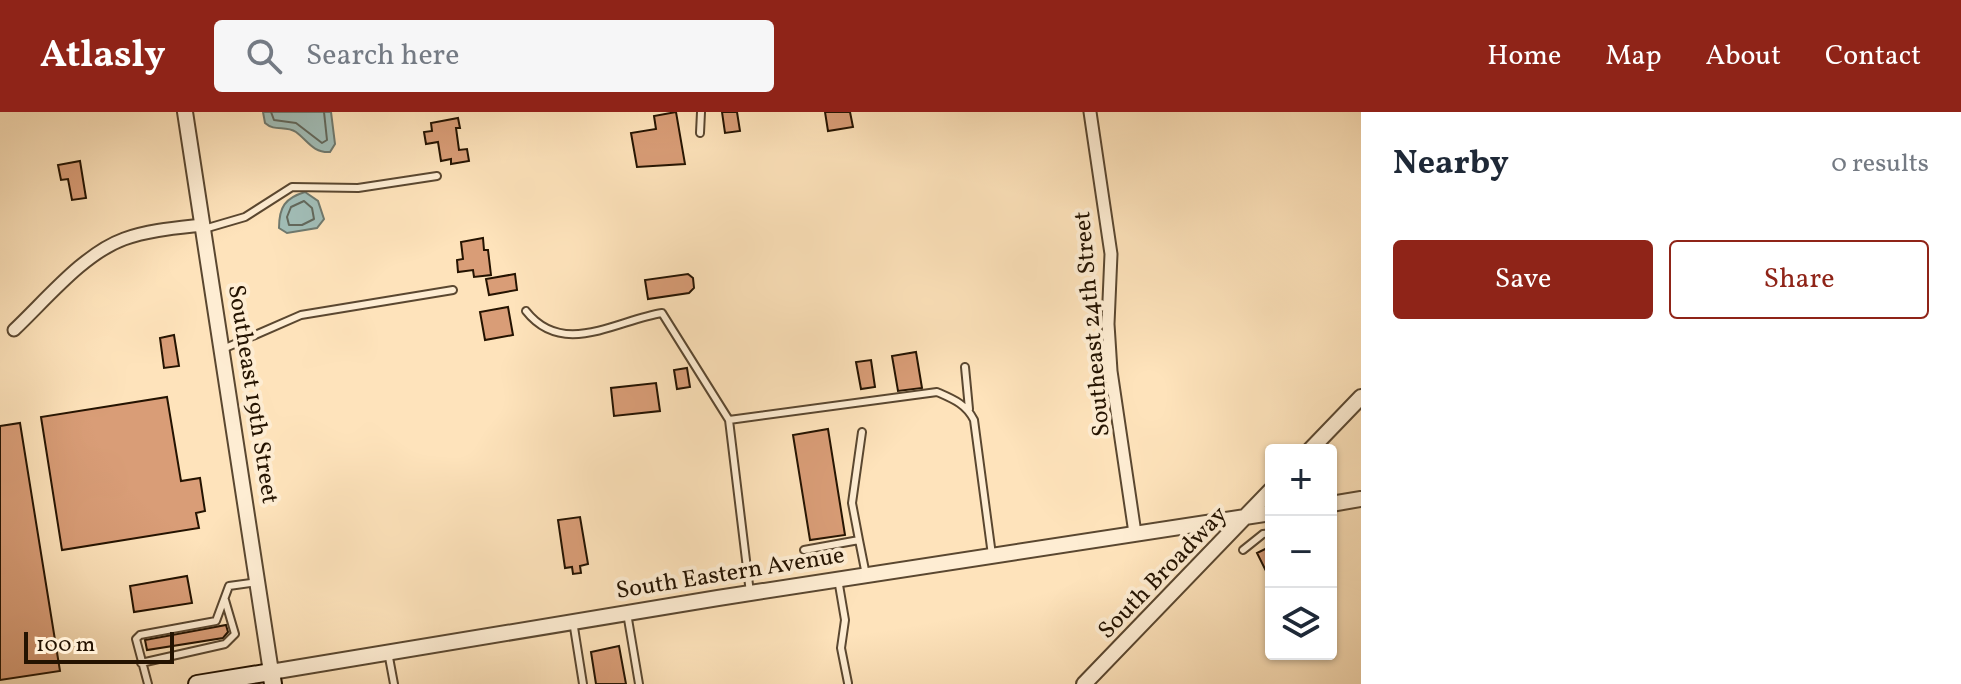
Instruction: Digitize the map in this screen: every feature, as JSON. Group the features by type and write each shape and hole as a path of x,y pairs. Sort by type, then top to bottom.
{"main road":[{"name":"South Eastern Avenue","path":"197,684 272,678"}],"street":[{"name":"Southeast 19th Street","path":"185,112 272,678"},
{"name":"Southeast 24th Street","path":"1090,112 1111,254 1108,324 1111,371 1135,533"},
{"path":"14,330 102,250 152,231 204,227"},
{"path":"1316,444 1361,397"},
{"name":"South Broadway","path":"1084,684 1265,496"},
{"path":"1337,503 1361,499"},
{"name":"South Eastern Avenue","path":"272,678 388,652 573,621 1265,514"}],"lane":[{"path":"700,133 701,112"},
{"path":"204,227 245,217 292,187 358,188 437,176"},
{"path":"223,349 301,315 453,290"},
{"path":"526,311 534,322 557,333 576,334 613,328 647,315 662,313 729,420 750,593"},
{"path":"965,367 992,555"},
{"path":"729,420 937,392 969,409"},
{"path":"862,432 852,503 866,575"},
{"path":"1243,550 1265,534"},
{"path":"804,550 859,540"},
{"path":"838,579 845,620 841,648 848,683"},
{"path":"148,684 136,639 140,635 216,621 229,586 258,582"},
{"path":"141,663 231,640 235,634 225,600"},
{"path":"627,613 639,684"},
{"path":"573,621 583,684"},
{"path":"388,652 394,684"}],"water":[{"path":"263,112 331,112 335,144 330,152 319,151 292,130 269,126 265,123"},
{"path":"305,192 318,201 324,219 317,228 287,233 279,228 282,209 292,197"}],"building":[{"path":"676,112 685,164 637,167 631,133 656,129 654,116"},
{"path":"722,112 737,112 740,131 725,133"},
{"path":"825,112 850,112 853,127 828,131"},
{"path":"458,118 459,150 467,149 469,161 451,164 451,159 441,161 438,142 426,144 424,132 432,131 431,123"},
{"path":"80,161 86,198 72,200 68,179 61,180 58,165"},
{"path":"483,238 491,275 474,277 473,270 458,272 457,260 463,259 461,242"},
{"path":"515,274 517,290 489,295 486,279"},
{"path":"688,274 693,278 694,288 689,293 648,299 645,280"},
{"path":"508,307 513,335 485,340 480,312"},
{"path":"174,335 179,366 164,368 160,338"},
{"path":"916,352 922,388 898,391 892,356"},
{"path":"871,360 875,387 861,389 856,362"},
{"path":"687,368 690,387 677,389 674,370"},
{"path":"656,383 660,411 614,416 611,388"},
{"path":"167,397 181,481 200,478 205,511 196,513 199,528 62,550 41,417"},
{"path":"20,423 60,671 0,680 0,426"},
{"path":"828,429 845,535 810,540 793,435"},
{"path":"580,517 588,564 580,566 581,573 573,574 572,567 565,568 558,520"},
{"path":"1265,549 1265,569 1257,553"},
{"path":"187,576 192,603 134,612 130,586"},
{"path":"226,625 228,632 223,638 147,650 145,640"},
{"path":"619,646 626,684 596,684 591,652"}]}
